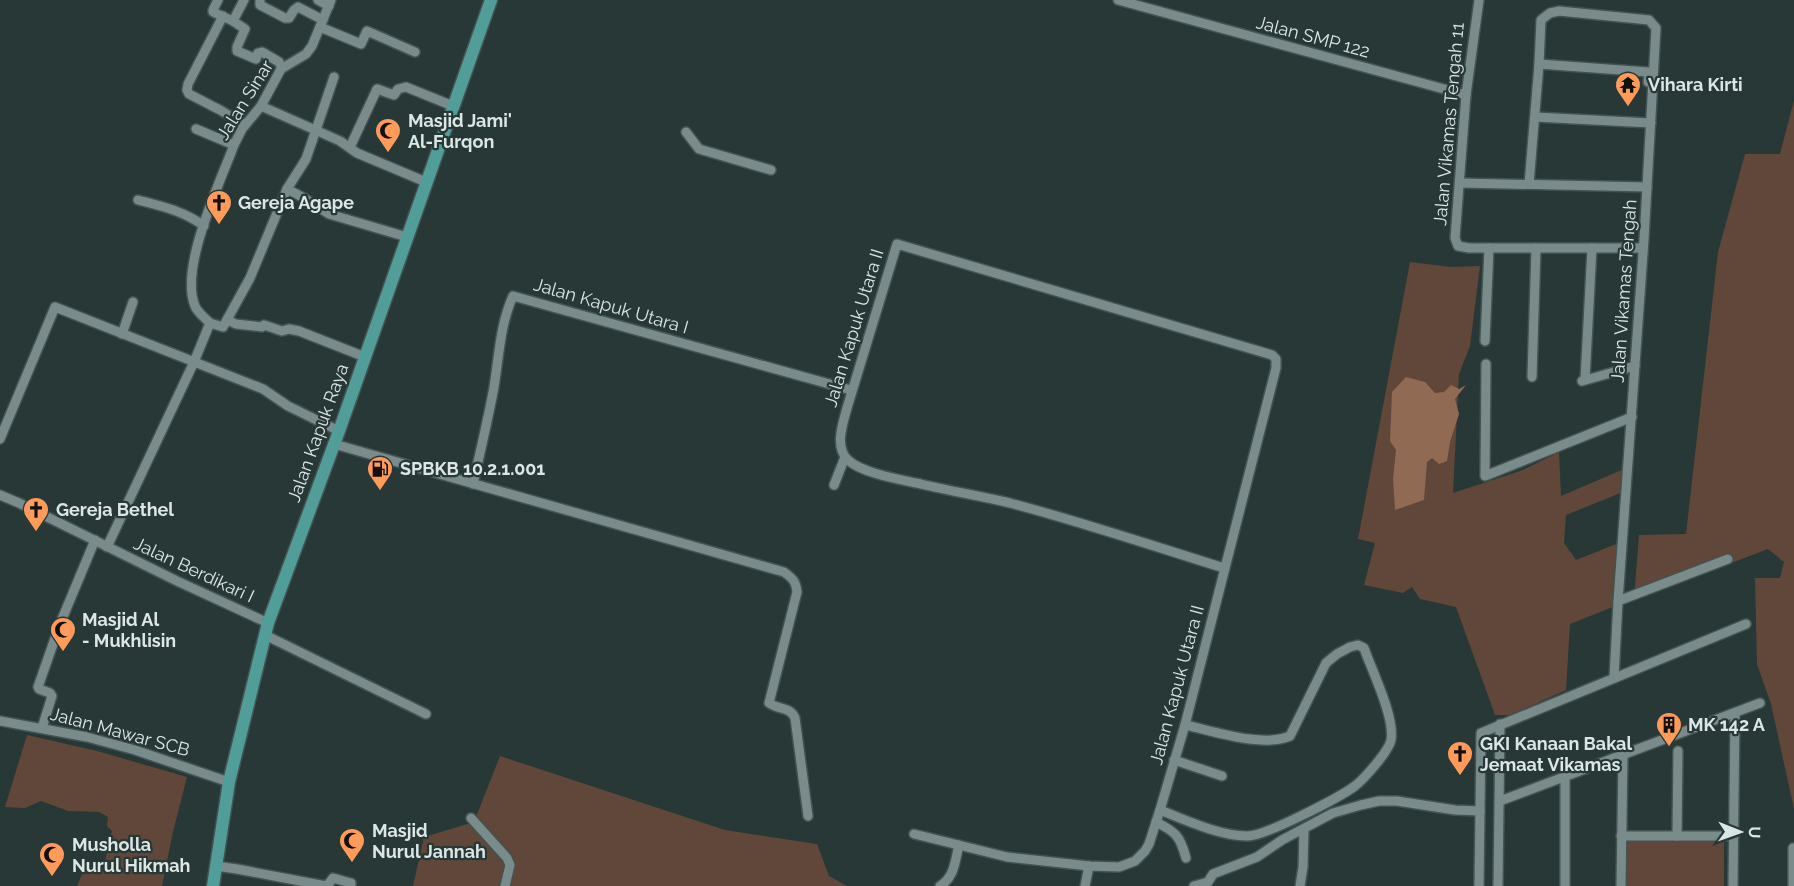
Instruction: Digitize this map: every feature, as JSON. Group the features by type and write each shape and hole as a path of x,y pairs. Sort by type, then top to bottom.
{"main road":[{"name":"Jalan Kapuk Raya","path":"213,886 229,782 266,629 339,431 491,0"}],"street":[{"path":"218,0 213,11 245,29 237,51 256,59 258,53 262,52 279,62 282,68"},
{"path":"233,21 244,0"},
{"path":"261,0 260,5 285,18 289,18 298,7 361,44 367,31 415,52"},
{"path":"318,0 330,3"},
{"name":"Jalan SMP 122","path":"1118,0 1466,95"},
{"name":"Jalan Vikamas Tengah 11","path":"1479,0 1466,95 1455,238 1458,246 1643,248"},
{"path":"1529,184 1541,20 1550,13 1559,11 1559,0"},
{"name":"Jalan Sinar","path":"210,323 195,307 192,290 196,243 234,145 245,125 261,106 282,68 306,54 312,46 330,3"},
{"name":"Jalan Vikamas Tengah","path":"1559,11 1649,20 1656,28 1614,678"},
{"path":"223,16 187,90 189,94 245,125"},
{"path":"1539,64 1649,72 1648,86"},
{"path":"194,362 210,323 223,327 250,278 287,189 306,159 314,130 334,77"},
{"path":"348,146 351,145 377,89 394,95 398,88 406,87 453,106"},
{"path":"261,106 348,146 357,153 426,182"},
{"path":"1535,117 1651,123"},
{"path":"196,129 234,145"},
{"path":"686,132 699,149 771,170"},
{"path":"1460,183 1647,187"},
{"path":"287,189 329,214 407,237"},
{"path":"138,200 179,211 204,226"},
{"name":"Jalan Kapuk Utara II","path":"845,457 841,446 847,389 897,244 1272,355 1276,359 1276,368 1185,725 1149,844 1135,861 1119,867 1089,866"},
{"path":"1485,341 1489,248"},
{"path":"1532,377 1536,248"},
{"path":"1592,248 1584,381 1635,366"},
{"name":"Jalan Kapuk Utara I","path":"473,484 494,388 505,316 513,296 847,389"},
{"path":"122,334 133,302"},
{"path":"0,440 55,307 263,389 288,406 339,431"},
{"path":"227,320 236,324 262,327 264,325 282,331 289,329 299,331 365,357"},
{"name":"Jalan Berdikari I","path":"107,547 194,362"},
{"path":"1486,364 1485,476 1632,417"},
{"path":"334,444 783,572 792,578 797,592 769,703 793,712 808,816"},
{"path":"834,485 845,457 857,467 889,477 1010,503 1224,568"},
{"name":"Jalan Berdikari I","path":"0,495 95,540 426,714"},
{"path":"42,728 52,696 38,687 60,624 95,540"},
{"path":"1618,601 1728,559"},
{"path":"1479,886 1481,735 1483,733 1746,624"},
{"path":"1160,810 1199,826 1251,836 1276,828 1355,786 1389,747 1392,738 1388,711 1364,648 1358,645 1337,654 1326,663 1290,736 1282,739 1252,739 1185,725"},
{"path":"1500,801 1760,703"},
{"path":"1733,886 1735,713"},
{"name":"Jalan Mawar SCB","path":"0,721 87,737 135,750 229,782"},
{"path":"1498,886 1499,725"},
{"path":"1677,836 1678,751"},
{"path":"1621,886 1623,755"},
{"path":"1174,760 1222,776"},
{"path":"1565,776 1565,886"},
{"path":"1194,886 1208,882 1213,874 1257,857 1282,840 1333,813 1378,801 1480,811"},
{"path":"471,818 507,858 510,865 505,886"},
{"path":"1156,822 1176,833 1186,858"},
{"path":"1300,886 1304,829"},
{"path":"914,834 1007,857 1089,866 1084,886"},
{"path":"1621,836 1734,836"},
{"path":"940,886 952,874 959,845"},
{"path":"1792,886 1793,848"},
{"path":"216,867 326,886 333,878 351,883 351,886"}],"shaded area":[{"path":"1794,100 1794,809 1771,704 1757,664 1755,578 1780,578 1784,562 1768,549 1634,600 1639,535 1686,534 1718,252 1745,154 1780,154"},
{"path":"1410,262 1451,267 1480,266 1470,346 1459,374 1453,493 1523,470 1559,452 1561,496 1624,469 1623,492 1566,515 1564,543 1576,560 1621,542 1618,605 1570,624 1566,690 1511,715 1495,715 1456,607 1420,599 1412,587 1403,593 1364,585 1375,543 1358,539"},
{"path":"1406,377 1425,382 1435,393 1444,392 1451,385 1459,389 1466,385 1455,399 1459,414 1447,461 1439,464 1432,458 1427,462 1424,500 1395,510 1393,479 1396,450 1390,441 1392,392"},
{"path":"27,735 97,751 187,777 162,886 77,886 88,860 105,861 112,831 107,826 108,817 99,812 68,811 41,801 25,808 5,807"},
{"path":"500,756 725,830 817,844 829,876 847,886 413,886 424,837 474,822"},
{"path":"1623,839 1724,840 1724,886 1622,886"}],"place":[{"name":"Vihara Kirti","path":"1628,108"},
{"name":"Masjid Jami' Al-Furqon","path":"388,154"},
{"name":"Gereja Agape","path":"219,226"},
{"name":"SPBKB 10.2.1.001","path":"380,492"},
{"name":"Gereja Bethel","path":"36,533"},
{"name":"Masjid Al - Mukhlisin","path":"63,653"},
{"name":"MK 142 A","path":"1669,748"},
{"name":"GKI Kanaan Bakal Jemaat Vikamas","path":"1460,777"},
{"name":"Masjid Nurul Jannah","path":"352,864"},
{"name":"Musholla Nurul Hikmah","path":"52,878"}]}
